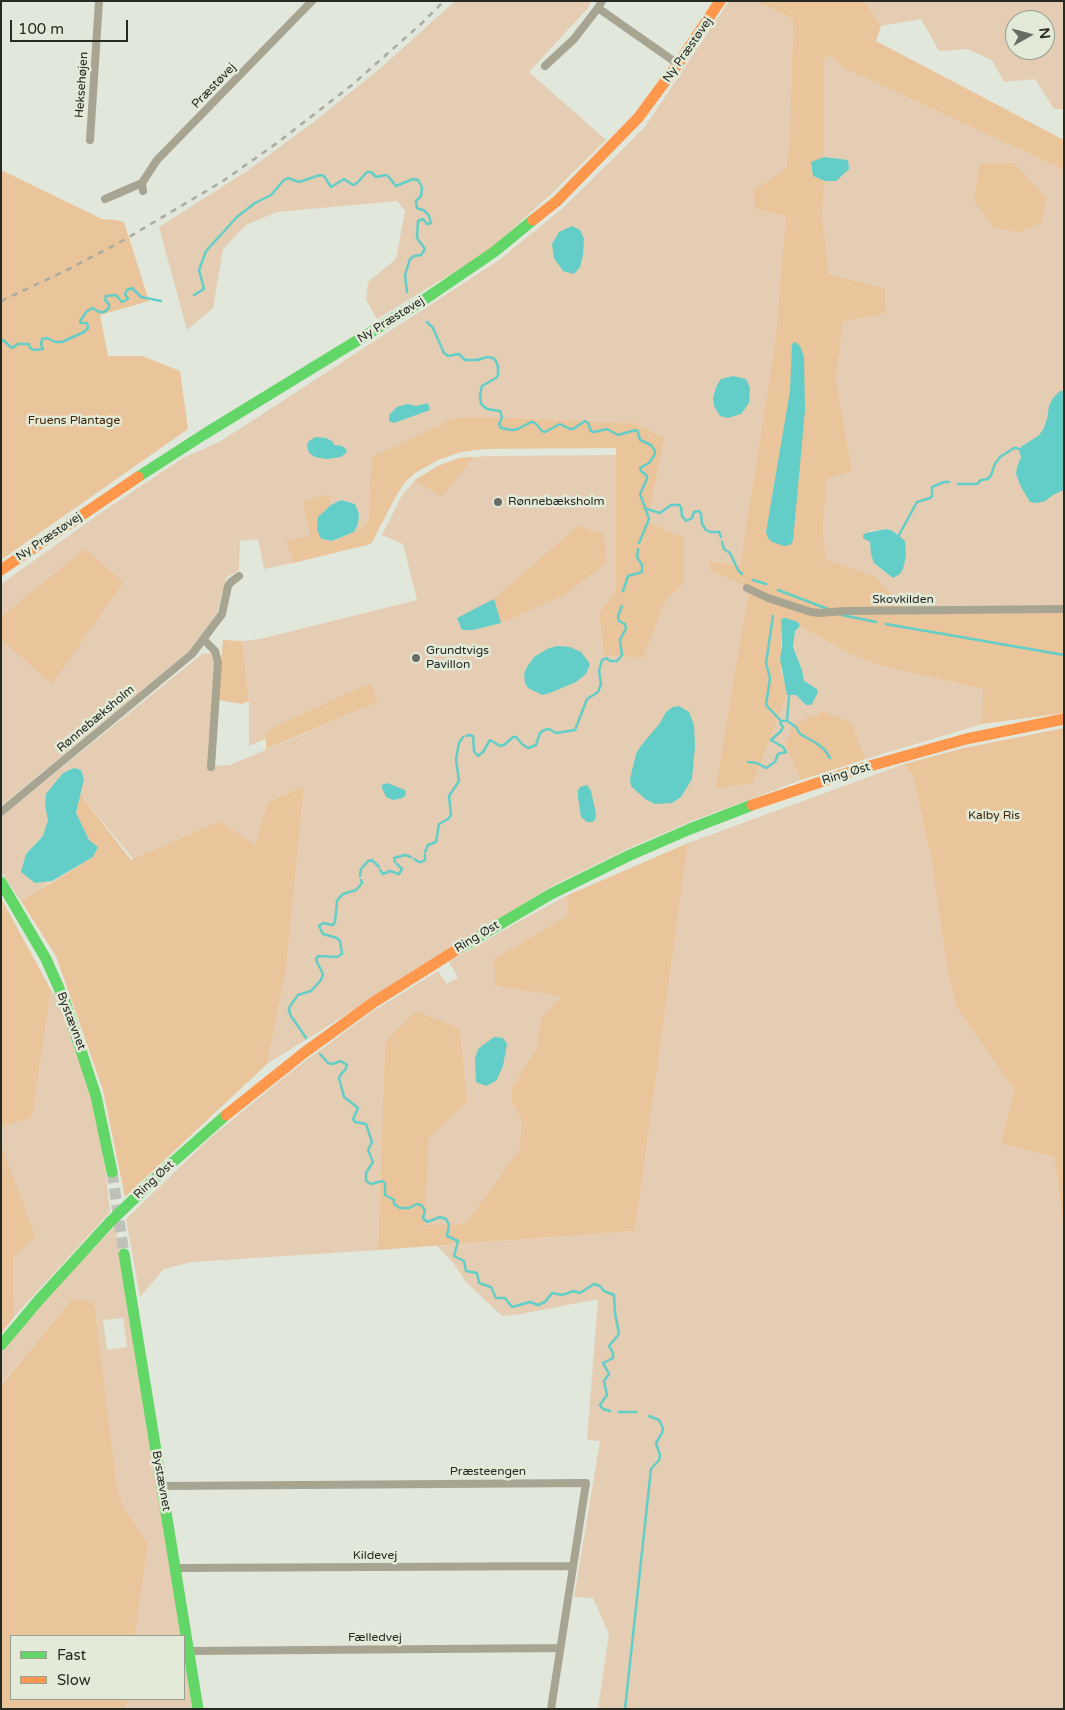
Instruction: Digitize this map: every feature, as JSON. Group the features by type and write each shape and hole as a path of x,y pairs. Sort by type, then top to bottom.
{"street":[{"name":"Heksehøjen","path":"90,140 98,1"},
{"name":"Præstøvej","path":"105,199 143,187 157,160 312,1"},
{"name":"Ny Præstøvej","path":"1,570 196,440 425,299 494,252 557,201 638,118 678,64 720,1"},
{"path":"545,66 574,39 600,5 678,64"},
{"name":"Rønnebæksholm","path":"1,812 192,654 222,614 228,586 239,576"},
{"name":"Skovkilden","path":"747,588 768,598 811,612 820,613 844,611 1064,610"},
{"path":"204,640 214,651 218,662 210,767"},
{"name":"Ring Øst","path":"1,1345 110,1222 164,1170 236,1106 305,1052 374,1002 467,943 551,894 628,856 690,829 768,799 859,769 957,742 1064,719"},
{"name":"Bystævnet","path":"1,882 46,959 65,1002 84,1053 96,1096 112,1172"},
{"name":"Bystævnet","path":"124,1254 198,1709"},
{"name":"Præsteengen","path":"162,1486 586,1483 551,1709"},
{"name":"Kildevej","path":"176,1568 573,1566"},
{"name":"Fælledvej","path":"190,1651 560,1648"}],"shaded area":[{"path":"455,1 591,1 588,8 529,72 606,140 551,194 487,252 377,319 366,300 368,282 396,259 405,211 397,201 277,212 246,225 223,249 213,308 187,330 159,227 247,171 310,125 383,66"},
{"path":"729,1 756,1 793,19 790,136 786,169 756,209 786,216 775,344 740,567 711,561 709,570 749,587 735,677 753,783 787,695 796,695 803,702 817,689 804,681 793,647 795,631 800,626 846,652 881,666 983,689 982,724 866,759 851,722 785,745 801,780 692,821 627,849 552,886 267,1064 286,970 304,786 268,802 255,846 219,821 133,859 80,794 84,778 81,770 74,768 63,773 45,805 49,820 43,836 26,854 35,883 52,881 21,901 1,872 1,817 202,654 211,653 215,662 208,766 230,765 378,702 374,694 249,746 249,700 242,641 260,639 417,600 403,544 382,535 401,497 415,480 438,466 459,458 616,455 616,591 599,613 604,654 643,658 666,600 684,583 647,522 634,423 516,418 455,418 370,498 368,523 354,532 358,524 359,514 355,504 341,500 331,505 328,494 310,536 288,542 293,563 264,569 258,539 240,541 239,570 226,578 217,613 189,651 1,806 1,584 102,512 183,458 221,441 499,260 562,209 645,127"},
{"path":"864,1 1064,1 1064,109 1054,109 1035,79 1004,82 992,60 967,49 939,51 921,19 881,26"},
{"path":"828,54 844,68 1064,170 1064,606 904,609 875,576 826,561 823,526 827,479 852,471 836,380 843,320 886,313 885,288 829,274 822,214 825,181 836,181 847,160 824,157 824,61","holes":["886,529 899,535 893,578 874,563 870,541 867,540 870,531"]},
{"path":"904,764 913,776 931,858 947,968 957,1008 1014,1090 1001,1144 1054,1157 1064,1230 1064,1709 598,1709 609,1634 593,1598 574,1597 600,1441 587,1440 598,1299 522,1314 502,1316 466,1282 454,1264 437,1246 635,1231 688,843"},
{"path":"568,895 567,916 494,959 495,986 563,995 541,1018 536,1049 512,1087 512,1102 522,1121 519,1150 465,1224 425,1226 429,1138 467,1102 460,1028 385,1042 378,1250 192,1262 164,1269 140,1297 126,1219 210,1138 292,1071 373,1011 438,971 447,984 458,977 449,962"},
{"path":"51,990 62,1004 93,1098 106,1174 110,1212 14,1317 13,1258 34,1236 1,1145 1,1127 32,1118"},
{"path":"115,1226 181,1635 135,1635 148,1544 124,1508 117,1487 94,1301 72,1299 1,1384 1,1351 60,1284","holes":["123,1318 127,1347 107,1350 103,1320"]},
{"path":"185,1662 192,1709 126,1709 127,1700 185,1700"}],"green space":[{"path":"756,1 864,1 881,26 876,41 1064,140 1064,170 844,68 828,54 824,61 824,157 811,163 813,176 825,181 822,214 829,274 885,288 886,313 843,321 836,380 852,471 827,479 823,526 826,560 875,576 904,609 819,611 769,596 709,570 710,561 740,566 775,344 786,216 756,209 753,191 786,169 790,136 793,19"},
{"path":"980,163 1014,163 1046,198 1041,223 1020,232 994,228 974,201"},
{"name":"Fruens Plantage","path":"3,171 102,219 124,222 149,301 100,315 108,356 142,356 180,371 188,429 1,560 1,173"},
{"path":"455,418 516,418 634,423 664,438 647,522 684,538 684,583 666,600 643,658 604,655 599,613 616,591 616,448 485,449 461,452 438,460 415,473 405,482 371,544 293,563 287,541 310,536 303,502 328,494 331,505 318,517 321,539 333,541 354,532 368,523 372,457"},
{"path":"473,457 442,497 415,480 438,466 459,458"},
{"path":"578,526 604,534 606,563 564,595 501,623 494,599"},
{"path":"85,549 123,582 52,684 1,639 1,617"},
{"path":"749,589 810,614 1064,613 1064,713 982,724 983,689 881,666 846,652 800,626 798,622 781,621 781,670 787,695 753,783 716,788"},
{"path":"223,640 242,641 249,701 242,704 218,700"},
{"path":"370,683 378,702 266,749 266,734 272,728"},
{"path":"822,712 851,722 866,759 801,780 785,745 794,725"},
{"name":"Kalby Ris","path":"1064,728 1064,1230 1054,1157 1001,1144 1014,1090 957,1008 947,968 931,858 913,776 904,764 964,748"},
{"path":"304,786 286,970 267,1064 125,1197 103,1090 56,956 21,901 93,857 89,841 76,813 80,794 131,860 219,821 255,845 268,802"},
{"path":"688,843 635,1231 378,1250 385,1042 416,1012 460,1028 467,1102 429,1138 425,1225 465,1224 519,1150 522,1121 512,1102 512,1087 536,1049 541,1018 562,996 495,986 494,959 567,916 568,895"},
{"path":"1,898 51,990 32,1118 1,1127"},
{"path":"1,1145 35,1236 13,1258 14,1317 1,1334"},
{"path":"72,1299 94,1301 117,1487 124,1508 148,1544 135,1635 10,1635 10,1700 127,1700 126,1709 1,1709 1,1385"}],"water":[{"path":"824,157 848,160 849,169 836,181 825,181 813,176 811,162"},
{"path":"572,226 580,230 584,239 580,267 574,274 563,271 554,258 552,244 559,232"},
{"path":"795,342 800,346 804,357 805,410 793,541 790,545 784,546 772,542 766,532 790,391 792,344"},
{"path":"733,376 746,379 750,388 749,403 741,414 728,418 720,416 714,406 713,398 716,387 721,379"},
{"path":"1060,391 1064,391 1064,490 1045,501 1038,503 1030,502 1016,474 1021,457 1019,451 1022,446 1038,436 1043,430 1049,406 1053,398"},
{"path":"428,403 430,410 394,423 389,421 389,415 397,407 407,404 416,406"},
{"path":"315,437 326,438 333,442 334,445 342,446 347,452 341,457 327,459 315,457 309,453 307,445"},
{"path":"341,500 355,504 359,514 358,524 354,532 332,541 321,539 317,529 318,517 331,505"},
{"path":"886,529 893,531 905,541 906,556 903,569 900,574 893,578 874,563 870,542 863,538 863,535 866,533"},
{"path":"494,599 501,623 473,630 462,630 457,618"},
{"path":"783,618 798,622 800,626 795,631 793,647 804,681 817,689 818,692 810,705 806,705 796,695 787,695 780,659 782,645 781,620"},
{"path":"557,646 570,647 581,652 590,664 586,674 576,682 542,695 528,688 525,683 524,674 534,657 547,649"},
{"path":"679,706 689,712 694,725 695,746 692,779 681,797 672,803 655,804 645,799 631,786 630,779 636,754 660,723 666,712 673,707"},
{"path":"74,768 81,770 84,779 76,813 89,840 98,847 93,857 52,881 35,883 21,872 26,854 43,836 48,820 45,805 46,794 63,773"},
{"path":"387,783 405,790 406,794 403,798 393,800 386,797 382,785"},
{"path":"587,785 591,791 596,814 595,820 592,822 587,822 581,817 578,797 580,787"},
{"path":"494,1037 503,1038 507,1044 503,1066 496,1081 486,1086 476,1082 475,1059 478,1049"}],"waterway":[{"path":"194,295 204,289 199,270 206,251 237,217 255,203 271,195 284,180 288,178 299,182 320,175 324,176 331,187 344,179 353,185 367,172 371,172 376,177 386,175 396,186 413,179 418,180 422,187 421,196 416,201 417,208 425,211 431,223 427,224 423,219 418,221 417,238 425,249 421,255 410,259 405,275 407,292"},
{"path":"1,340 12,348 18,344 29,344 30,348 34,350 43,349 42,339 47,338 55,342 62,342 84,332 88,328 87,323 81,323 80,321 87,311 93,308 99,312 104,312 109,308 109,304 105,300 106,296 116,295 122,302 128,299 125,294 127,290 132,288 141,297 161,301"},
{"path":"427,322 433,328 444,353 448,356 459,354 465,360 477,360 487,357 493,358 496,361 498,375 482,386 480,395 481,404 487,409 500,411 502,418 499,424 501,428 518,429 531,422 535,423 545,432 560,424 573,429 585,421 588,423 591,431 594,432 607,429 618,435 636,430 640,440 651,445 655,451 654,456 649,463 640,468 647,476 640,494 649,519 639,543"},
{"path":"958,484 977,484 981,480 988,479 1000,457 1014,448 1020,449"},
{"path":"899,535 917,502 930,498 932,496 932,487 949,482"},
{"path":"647,509 660,513 671,505 679,505 682,516 686,521 692,518 694,512 699,511 702,524 706,530 719,532 721,537"},
{"path":"722,542 724,549 730,553 742,574"},
{"path":"623,591 628,576 642,572 642,565 637,557 638,549"},
{"path":"753,580 766,584"},
{"path":"778,590 828,609"},
{"path":"466,736 473,736 474,751 478,756 483,752 490,740 500,746 516,737 528,748 536,745 540,733 544,730 549,729 556,733 575,730 587,699 598,692 601,684 599,671 602,660 606,658 610,661 617,661 622,655 620,640 626,628 625,624 619,621 618,616 622,606"},
{"path":"842,615 876,622"},
{"path":"773,616 766,663 770,678 766,705 781,721 787,721 796,727 800,734 824,749 830,758"},
{"path":"886,624 1064,655"},
{"path":"787,721 789,696"},
{"path":"748,762 757,763 766,768 775,762 778,754 786,752 783,747 771,740 781,731 783,727 780,723 781,721"},
{"path":"425,852 428,845 436,842 439,824 451,815 449,796 459,781 456,759 459,743 463,737"},
{"path":"395,862 394,858 405,855 411,857"},
{"path":"414,859 422,862 425,860 425,855"},
{"path":"360,876 361,869 368,861 372,860 379,867"},
{"path":"380,870 383,874 390,871 399,874 402,869 397,864"},
{"path":"306,1038 291,1016 290,1006 298,995 311,991 321,980 323,974 316,959 318,956 337,957 342,954 340,941 337,938 323,934 319,926 323,923 333,925 337,901 343,894 356,890 362,883 361,880"},
{"path":"320,1054 328,1063 332,1064 341,1061 347,1065 339,1078 344,1097 358,1108 353,1119 355,1122 366,1124 372,1142 368,1150 373,1162 366,1173 366,1181 371,1184 382,1181 385,1183 385,1195 394,1200 394,1204 400,1208 409,1208 417,1204 421,1205 425,1210 423,1218 427,1222 440,1217 446,1219 449,1225 447,1236 458,1241 454,1256 464,1261 466,1271 477,1273 479,1283 491,1287 496,1298 505,1298 512,1307 530,1302 538,1305 545,1302 552,1293 562,1295 574,1291 580,1293 594,1284 614,1295 619,1334 609,1346 613,1353 613,1358 603,1363 609,1374 604,1381 607,1395 600,1405 603,1409 610,1411"},
{"path":"619,1412 636,1412"},
{"path":"625,1709 651,1469 659,1460 660,1455 656,1443 663,1428 659,1420 649,1416"}],"tunnel":[{"path":"112,1172 124,1254"}],"railway":[{"path":"1,301 65,271 124,240 223,181 277,143 352,85 444,1"}],"traffic: fast":[{"path":"138,477 425,299 494,252 533,220"},
{"path":"458,949 551,894 628,856 752,805"},
{"path":"1,882 46,959 65,1002 96,1096 112,1172"},
{"path":"1,1345 110,1222 164,1170 226,1115"},
{"path":"124,1254 198,1709"}],"traffic: slow":[{"path":"533,220 557,201 638,118 678,64 720,1"},
{"path":"1,570 138,477"},
{"path":"752,805 859,769 966,739 1064,719"},
{"path":"226,1115 305,1052 374,1002 458,949"}],"place":[{"name":"Rønnebæksholm","path":"498,502"},
{"name":"Grundtvigs Pavillon","path":"416,658"}]}
